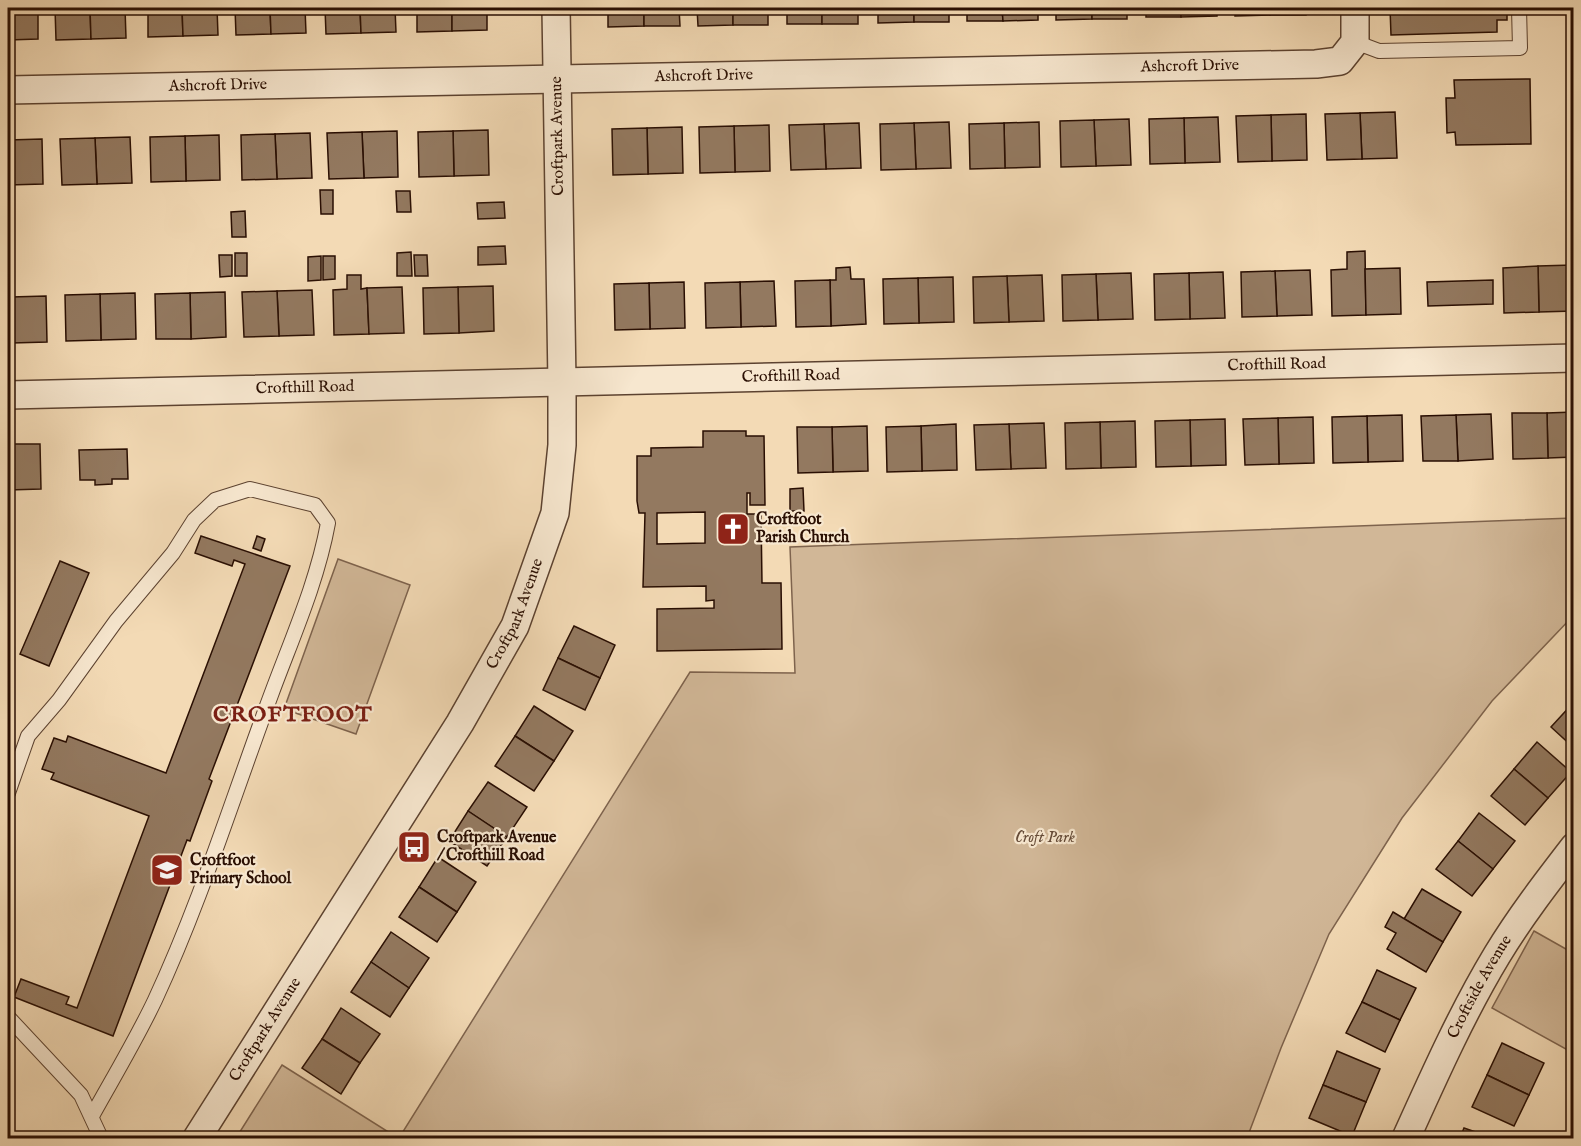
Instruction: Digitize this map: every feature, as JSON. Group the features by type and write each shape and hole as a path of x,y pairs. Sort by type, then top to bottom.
{"street":[{"name":"Croftpark Avenue","path":"196,1138 460,723 515,626 555,513 562,445 556,8"},
{"path":"1355,8 1355,42"},
{"name":"Ashcroft Drive","path":"8,90 1316,64 1340,61 1355,42"},
{"name":"Crofthill Road","path":"8,395 1574,358"},
{"name":"Croftside Avenue","path":"1406,1138 1443,1054 1496,956 1524,913 1574,847"}],"lane":[{"path":"1355,42 1379,51 1520,48 1519,8"},
{"path":"8,793 28,735 58,700 116,621 173,553 194,520 215,500 250,489 315,505 328,523 324,546 305,607 271,695 212,865 154,1001 92,1116"},
{"path":"8,1017 81,1095 101,1138"}],"green space":[{"name":"Croft Park","path":"1573,518 1573,616 1492,701 1402,818 1329,934 1281,1048 1247,1138 399,1138 690,672 795,673 790,547"},
{"path":"338,559 410,585 356,734 284,709"},
{"path":"1534,931 1573,953 1573,1053 1492,1008"},
{"path":"282,1065 398,1138 236,1138"}],"building":[{"path":"8,8 38,8 38,39 8,40"},
{"path":"55,8 90,8 91,39 56,40"},
{"path":"90,8 125,8 126,38 91,39"},
{"path":"148,8 182,8 183,36 148,37"},
{"path":"182,8 217,8 218,35 183,36"},
{"path":"235,8 270,8 271,34 236,35"},
{"path":"270,8 305,8 306,33 271,34"},
{"path":"325,8 360,8 361,33 326,34"},
{"path":"360,8 395,8 396,32 361,33"},
{"path":"417,8 452,8 452,31 417,32"},
{"path":"452,8 487,8 487,30 452,31"},
{"path":"608,8 644,8 644,26 608,27"},
{"path":"644,8 679,8 680,26 644,26"},
{"path":"697,8 733,8 733,25 698,26"},
{"path":"733,8 768,8 768,25 733,25"},
{"path":"787,8 822,8 822,24 787,24"},
{"path":"822,8 858,8 858,24 822,24"},
{"path":"878,8 914,8 914,22 878,23"},
{"path":"914,8 949,8 949,22 914,22"},
{"path":"967,8 1002,8 1003,21 967,21"},
{"path":"1002,8 1038,8 1038,20 1003,21"},
{"path":"1056,8 1092,8 1092,19 1056,20"},
{"path":"1092,8 1127,8 1127,19 1092,19"},
{"path":"1146,8 1181,8 1181,17 1146,17"},
{"path":"1181,8 1217,8 1217,16 1181,17"},
{"path":"1235,8 1270,8 1270,15 1235,16"},
{"path":"1270,8 1306,8 1306,15 1270,15"},
{"path":"1390,8 1507,8 1507,20 1497,20 1497,32 1391,35"},
{"path":"1530,79 1531,144 1456,145 1455,132 1447,133 1446,98 1455,98 1454,80"},
{"path":"1395,112 1397,158 1362,159 1360,113"},
{"path":"1360,113 1362,159 1327,160 1325,114"},
{"path":"1306,114 1307,160 1272,161 1271,115"},
{"path":"1271,115 1272,161 1238,162 1236,116"},
{"path":"1218,117 1220,162 1185,163 1184,118"},
{"path":"1184,118 1185,163 1150,164 1149,119"},
{"path":"1129,119 1131,165 1096,166 1094,120"},
{"path":"1094,120 1096,166 1061,167 1060,121"},
{"path":"949,122 951,168 916,169 914,123"},
{"path":"1039,122 1040,167 1005,168 1004,123"},
{"path":"859,123 861,168 826,169 824,124"},
{"path":"914,123 916,169 881,170 880,124"},
{"path":"1004,123 1005,168 970,169 969,124"},
{"path":"824,124 826,169 791,170 789,125"},
{"path":"769,125 770,171 735,172 734,126"},
{"path":"734,126 735,172 700,173 699,127"},
{"path":"682,127 683,173 648,174 647,128"},
{"path":"647,128 648,174 613,175 612,129"},
{"path":"488,130 489,175 454,176 453,131"},
{"path":"397,131 398,177 364,178 362,132"},
{"path":"453,131 454,176 419,177 418,132"},
{"path":"362,132 364,178 329,179 327,133"},
{"path":"310,133 312,178 277,179 275,134"},
{"path":"275,134 277,179 242,180 241,135"},
{"path":"219,135 220,180 186,181 185,136"},
{"path":"185,136 186,181 151,182 150,137"},
{"path":"130,137 132,183 97,184 95,138"},
{"path":"95,138 97,184 62,185 60,139"},
{"path":"42,139 43,184 8,185 8,140"},
{"path":"320,190 333,190 333,214 321,214"},
{"path":"396,191 410,191 411,212 397,212"},
{"path":"504,202 505,218 478,219 477,203"},
{"path":"245,211 246,237 232,237 231,212"},
{"path":"505,246 506,264 478,265 478,247"},
{"path":"1365,251 1366,315 1332,316 1331,270 1347,269 1347,252"},
{"path":"411,252 412,276 397,276 397,253"},
{"path":"235,253 247,253 247,276 235,276"},
{"path":"219,255 232,255 232,276 220,277"},
{"path":"414,255 427,255 428,276 415,276"},
{"path":"321,256 321,280 308,281 308,257"},
{"path":"323,256 335,256 335,279 323,280"},
{"path":"1573,265 1574,311 1539,312 1538,266"},
{"path":"1538,266 1539,312 1504,313 1503,268"},
{"path":"850,267 851,279 864,279 866,324 831,326 830,280 836,280 836,268"},
{"path":"1400,268 1401,314 1366,315 1365,269"},
{"path":"1310,270 1312,315 1277,316 1275,271"},
{"path":"1275,271 1277,316 1242,317 1241,272"},
{"path":"1223,272 1225,318 1190,319 1189,273"},
{"path":"1131,273 1133,319 1098,320 1096,274"},
{"path":"1189,273 1190,319 1155,320 1154,274"},
{"path":"1096,274 1098,320 1063,321 1062,275"},
{"path":"347,275 361,275 361,289 367,288 369,334 334,335 333,290 347,289"},
{"path":"1042,275 1044,321 1009,322 1007,276"},
{"path":"1007,276 1009,322 974,323 973,277"},
{"path":"953,277 954,322 919,323 918,278"},
{"path":"918,278 919,323 884,324 883,279"},
{"path":"830,280 831,326 796,327 795,281"},
{"path":"1493,280 1493,304 1428,306 1427,282"},
{"path":"774,281 776,326 741,327 740,282"},
{"path":"684,282 685,328 650,329 649,283"},
{"path":"740,282 741,327 706,328 705,283"},
{"path":"649,283 650,329 615,330 614,284"},
{"path":"493,286 494,331 459,333 458,287"},
{"path":"402,287 404,333 369,334 367,288"},
{"path":"458,287 459,333 424,334 423,288"},
{"path":"312,290 314,335 279,336 277,291"},
{"path":"277,291 279,336 244,337 242,292"},
{"path":"225,292 226,337 191,339 190,293"},
{"path":"135,293 136,339 101,340 100,294"},
{"path":"190,293 191,339 156,339 155,294"},
{"path":"100,294 101,340 66,341 65,295"},
{"path":"46,296 47,342 12,343 11,297"},
{"path":"8,297 11,297 12,343 8,343"},
{"path":"1574,412 1574,457 1548,458 1547,413"},
{"path":"1512,413 1547,413 1548,458 1513,459"},
{"path":"1491,414 1493,459 1458,461 1456,415"},
{"path":"1402,415 1403,461 1368,462 1367,416"},
{"path":"1456,415 1458,461 1423,461 1421,416"},
{"path":"1367,416 1368,462 1333,463 1332,417"},
{"path":"1313,417 1314,463 1279,464 1278,418"},
{"path":"1278,418 1279,464 1245,465 1243,419"},
{"path":"1225,419 1226,465 1191,466 1190,420"},
{"path":"1190,420 1191,466 1156,467 1155,421"},
{"path":"1135,421 1136,467 1101,468 1100,422"},
{"path":"1100,422 1101,468 1066,469 1065,423"},
{"path":"1044,423 1046,468 1011,469 1009,424"},
{"path":"956,424 957,470 922,471 921,426"},
{"path":"1009,424 1011,469 976,470 974,425"},
{"path":"867,426 868,471 833,472 832,427"},
{"path":"921,426 922,471 887,472 886,427"},
{"path":"797,427 832,427 833,472 798,473"},
{"name":"Croftfoot Parish Church","path":"703,431 746,431 746,436 764,436 765,505 750,505 750,493 747,493 747,514 761,514 762,583 781,583 782,649 657,651 657,609 714,608 714,600 706,601 706,586 643,587 645,513 639,513 637,501 637,456 651,456 651,448 703,447","holes":["705,512 705,543 657,544 657,513"]},
{"path":"8,444 40,444 41,489 8,490"},
{"path":"127,449 128,479 112,479 112,484 95,485 95,480 80,480 79,450"},
{"path":"803,488 804,511 790,511 790,489"},
{"path":"201,536 290,566 209,779 212,781 190,841 187,840 113,1036 14,997 21,979 69,997 66,1004 77,1008 149,816 51,779 54,773 42,769 54,738 66,742 68,736 166,773 245,564 234,560 232,566 195,553"},
{"path":"257,536 265,539 261,551 253,548"},
{"path":"60,561 89,573 49,666 20,654"},
{"path":"574,626 615,645 600,678 558,658"},
{"path":"558,658 600,678 585,710 543,690"},
{"path":"1574,702 1574,748 1551,727"},
{"path":"534,706 573,731 554,761 515,736"},
{"path":"515,736 554,761 534,791 495,766"},
{"path":"1537,742 1571,772 1548,798 1514,769"},
{"path":"1514,769 1548,798 1525,825 1491,796"},
{"path":"488,782 527,807 507,837 468,811"},
{"path":"468,811 507,837 487,866 449,841"},
{"path":"1479,813 1515,841 1493,869 1458,841"},
{"path":"1458,841 1493,869 1472,896 1436,869"},
{"path":"438,857 476,882 457,912 419,887"},
{"path":"419,887 457,912 437,942 399,917"},
{"path":"1422,889 1461,912 1443,942 1404,919"},
{"path":"1393,912 1443,942 1426,972 1387,949 1396,933 1385,927"},
{"path":"391,932 429,958 409,988 371,962"},
{"path":"371,962 409,988 390,1017 351,992"},
{"path":"1377,970 1416,988 1400,1020 1362,1002"},
{"path":"1362,1002 1400,1020 1385,1052 1346,1033"},
{"path":"341,1008 380,1034 360,1063 322,1039"},
{"path":"322,1039 360,1063 341,1094 302,1068"},
{"path":"1502,1043 1544,1063 1529,1095 1487,1075"},
{"path":"1337,1051 1380,1069 1366,1102 1323,1085"},
{"path":"1487,1075 1529,1095 1514,1126 1472,1107"},
{"path":"1323,1085 1366,1102 1352,1136 1309,1118"},
{"path":"1464,1128 1493,1138 1460,1138"}],"place":[{"name":"Croftfoot Parish Church","path":"733,529"},
{"name":"Croftpark Avenue / Crofthill Road","path":"414,847"},
{"name":"Croftfoot Primary School","path":"167,870"}],"district":[{"name":"CROFTFOOT","path":"293,715"}]}
